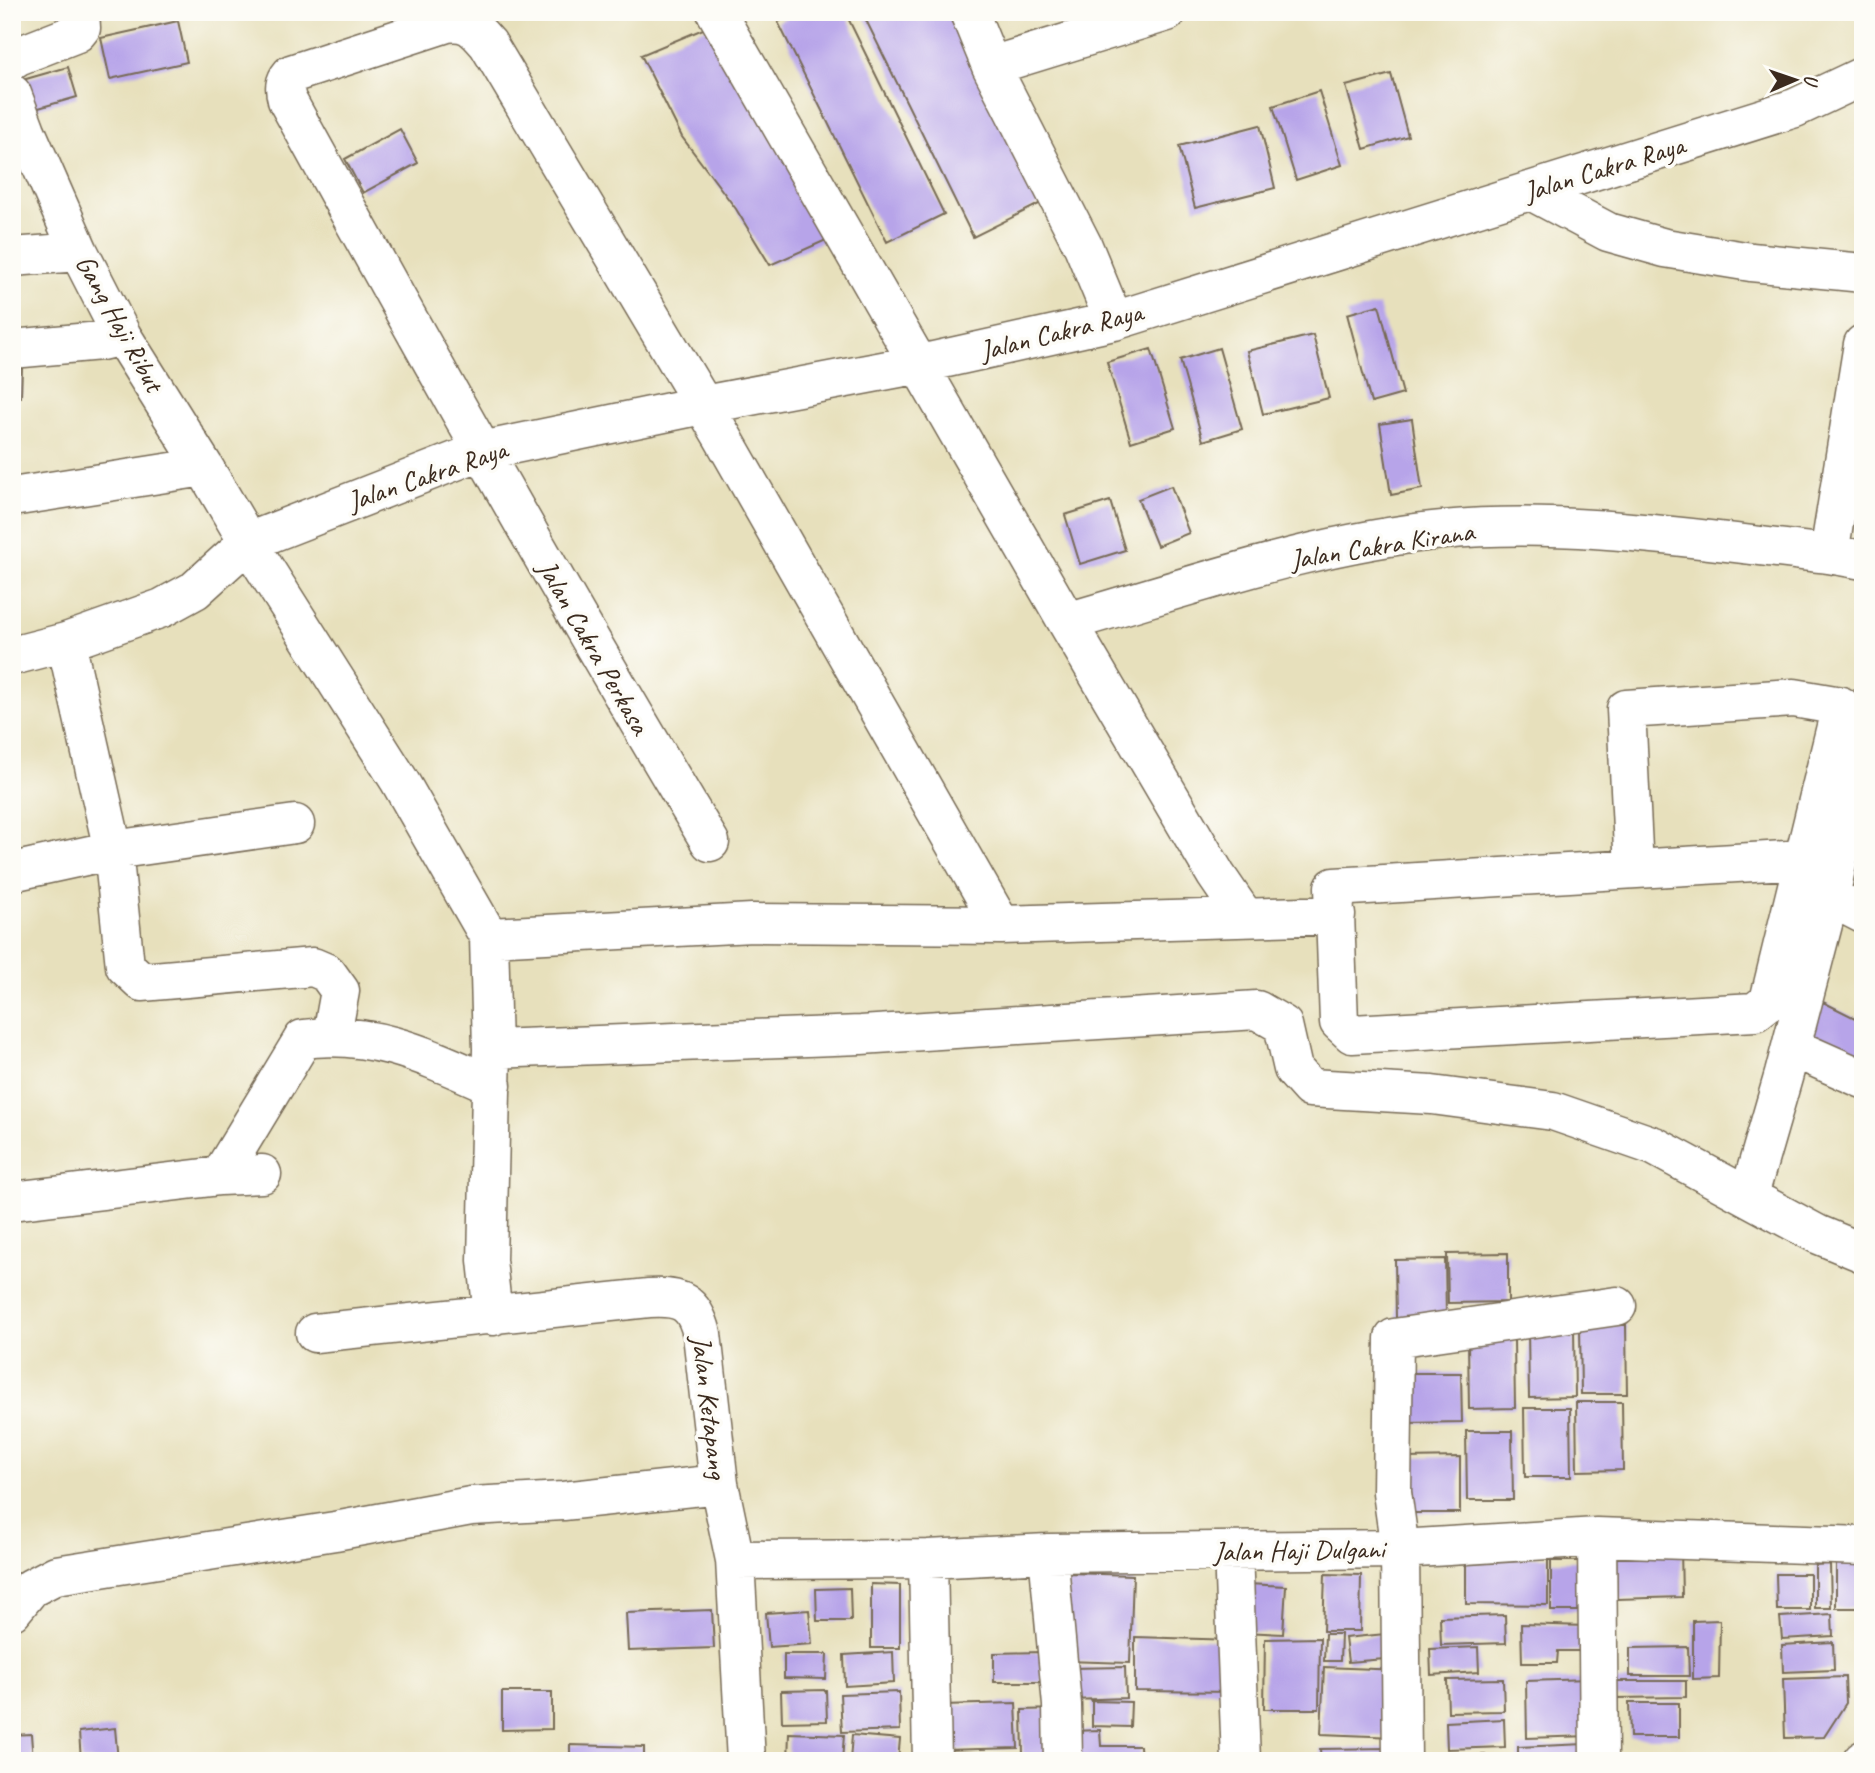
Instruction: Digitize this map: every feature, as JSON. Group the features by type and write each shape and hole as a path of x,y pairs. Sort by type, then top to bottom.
{"street":[{"path":"12,60 77,33 81,28 80,12"},
{"path":"716,12 1067,622 1216,875 1244,916"},
{"path":"969,12 991,66 1083,246 1114,321"},
{"path":"991,66 1167,12"},
{"name":"Jalan Cakra Perkasa","path":"703,405 488,44 472,25 458,21 447,23 291,74 286,80 284,89 287,100 481,451 608,673 710,842"},
{"name":"Jalan Cakra Raya","path":"248,542 481,451 920,364 1114,321 1795,108 1863,76"},
{"name":"Gang Haji Ribut","path":"12,94 19,131 79,252 100,340 204,467 248,542 399,780 489,937"},
{"path":"1531,191 1608,232 1665,248 1751,262 1863,273"},
{"path":"12,257 79,252"},
{"path":"12,349 100,340"},
{"path":"1846,557 1863,344"},
{"path":"703,405 1001,925"},
{"path":"12,497 204,467"},
{"name":"Jalan Cakra Kirana","path":"1067,622 1297,556 1443,530 1527,527 1622,531 1846,557"},
{"path":"12,656 66,642 162,608 195,590 248,542"},
{"path":"66,642 113,850 125,966 142,982 313,967 327,973 340,991 332,1035"},
{"path":"1634,869 1626,709 1794,698 1841,706 1804,859 1769,1001 1755,1012 1352,1034 1339,1022 1334,887 1804,859"},
{"path":"1748,1195 1791,1048 1846,905 1863,740"},
{"path":"12,872 113,850 295,824"},
{"path":"493,1316 487,1259 492,1067 489,937 752,923 1001,925 1336,915"},
{"path":"220,1176 303,1039 332,1035 362,1039 492,1067 860,1035 1257,1010 1283,1025 1293,1069 1310,1088 1432,1095 1553,1111 1654,1146 1817,1234 1863,1253"},
{"path":"1791,1048 1863,1079"},
{"path":"12,1201 220,1176 261,1174"},
{"name":"Jalan Ketapang","path":"315,1334 649,1298 665,1297 691,1307 697,1316 702,1334 719,1484 735,1560 746,1761"},
{"path":"1402,1761 1400,1549 1392,1492 1394,1338 1617,1306"},
{"path":"12,1611 31,1588 56,1575 347,1529 471,1506 563,1501 719,1484"},
{"path":"1597,1537 1599,1761"},
{"name":"Jalan Haji Dulgani","path":"735,1560 928,1559 1048,1553 1400,1549 1597,1537 1863,1546"},
{"path":"1233,1551 1241,1761"},
{"path":"1048,1553 1062,1705 1063,1761"},
{"path":"928,1559 932,1761"}],"building":[{"path":"797,12 845,12 944,214 887,242 778,22"},
{"path":"862,12 947,12 1041,203 973,237"},
{"path":"178,21 187,62 110,79 101,38"},
{"path":"715,24 833,237 770,265 736,209 682,137 641,55"},
{"path":"68,67 77,97 28,111 19,81"},
{"path":"1391,74 1408,136 1364,149 1346,86"},
{"path":"1319,91 1342,165 1296,180 1273,106"},
{"path":"1260,125 1275,188 1195,208 1179,146"},
{"path":"400,129 418,163 363,193 345,159"},
{"path":"1379,305 1403,394 1371,403 1347,314"},
{"path":"1313,335 1329,398 1263,414 1247,351"},
{"path":"1219,348 1242,429 1203,441 1180,360"},
{"path":"1151,349 1175,428 1131,442 1107,362"},
{"path":"12,368 22,368 21,397 12,396"},
{"path":"1412,419 1422,489 1391,495 1380,424"},
{"path":"1171,486 1189,533 1157,546 1138,499"},
{"path":"1110,501 1125,550 1080,564 1065,515"},
{"path":"1823,1002 1863,1022 1863,1062 1807,1034"},
{"path":"1508,1253 1508,1302 1448,1303 1447,1254"},
{"path":"1445,1259 1446,1318 1396,1318 1395,1260"},
{"path":"1580,1325 1626,1325 1627,1394 1581,1394"},
{"path":"1574,1328 1575,1397 1529,1398 1528,1329"},
{"path":"1514,1339 1515,1408 1469,1409 1468,1340"},
{"path":"1405,1373 1461,1373 1462,1422 1406,1423"},
{"path":"1576,1402 1622,1402 1623,1470 1577,1471"},
{"path":"1524,1408 1570,1408 1571,1477 1525,1477"},
{"path":"1466,1431 1512,1431 1513,1500 1467,1500"},
{"path":"1460,1457 1460,1513 1407,1513 1406,1458"},
{"path":"1681,1548 1682,1597 1617,1599 1616,1549"},
{"path":"1466,1557 1548,1557 1548,1605 1466,1604"},
{"path":"1836,1560 1863,1560 1863,1608 1836,1608"},
{"path":"1551,1561 1587,1561 1587,1611 1551,1611"},
{"path":"1830,1564 1831,1608 1815,1608 1815,1565"},
{"path":"1068,1573 1133,1575 1130,1663 1065,1661"},
{"path":"1325,1574 1361,1575 1360,1631 1323,1631"},
{"path":"1776,1574 1810,1574 1810,1610 1777,1610"},
{"path":"871,1584 900,1585 900,1648 871,1648"},
{"path":"1248,1584 1286,1586 1283,1634 1244,1632"},
{"path":"850,1588 851,1621 817,1621 816,1589"},
{"path":"712,1610 714,1648 628,1651 626,1613"},
{"path":"809,1610 812,1644 769,1647 766,1613"},
{"path":"1832,1614 1833,1636 1782,1639 1780,1617"},
{"path":"1505,1615 1506,1643 1441,1645 1440,1617"},
{"path":"1720,1620 1719,1678 1693,1679 1693,1621"},
{"path":"1521,1624 1586,1626 1585,1651 1558,1651 1557,1663 1522,1663"},
{"path":"1395,1633 1397,1658 1348,1662 1345,1638"},
{"path":"1325,1634 1341,1634 1340,1661 1324,1661"},
{"path":"1135,1637 1235,1640 1238,1692 1135,1691"},
{"path":"1320,1638 1319,1709 1264,1709 1265,1639"},
{"path":"1833,1642 1834,1670 1783,1672 1782,1645"},
{"path":"1478,1647 1479,1672 1431,1675 1430,1649"},
{"path":"1688,1647 1689,1676 1630,1676 1630,1648"},
{"path":"893,1652 894,1683 845,1686 844,1655"},
{"path":"1043,1652 1042,1682 994,1682 994,1653"},
{"path":"784,1654 827,1654 826,1679 784,1678"},
{"path":"1125,1667 1126,1698 1071,1700 1070,1668"},
{"path":"1324,1667 1400,1670 1396,1737 1321,1734"},
{"path":"1845,1677 1846,1703 1824,1737 1785,1738 1783,1679"},
{"path":"1503,1679 1504,1711 1448,1712 1447,1680"},
{"path":"1589,1679 1590,1736 1527,1738 1526,1681"},
{"path":"1615,1681 1686,1681 1686,1697 1615,1698"},
{"path":"826,1690 827,1721 782,1722 781,1691"},
{"path":"502,1692 552,1692 552,1729 502,1730"},
{"path":"899,1692 900,1730 842,1732 840,1694"},
{"path":"1092,1701 1131,1702 1130,1727 1092,1726"},
{"path":"1016,1703 1018,1748 943,1750 942,1705"},
{"path":"1629,1703 1679,1703 1679,1737 1630,1737"},
{"path":"1056,1709 1057,1755 1023,1755 1022,1710"},
{"path":"1504,1719 1505,1747 1447,1749 1446,1722"},
{"path":"115,1728 118,1761 81,1761 79,1732"},
{"path":"1100,1730 1101,1746 1140,1746 1141,1761 1072,1761 1071,1731"},
{"path":"789,1733 844,1735 842,1761 788,1761"},
{"path":"31,1734 33,1761 12,1761 12,1735"},
{"path":"852,1735 900,1739 898,1761 850,1761"},
{"path":"1585,1744 1585,1761 1518,1761 1518,1747"},
{"path":"570,1745 644,1747 644,1761 570,1761"},
{"path":"1389,1748 1390,1761 1321,1761 1320,1749"},
{"path":"1485,1755 1486,1761 1417,1761 1417,1757"}]}
